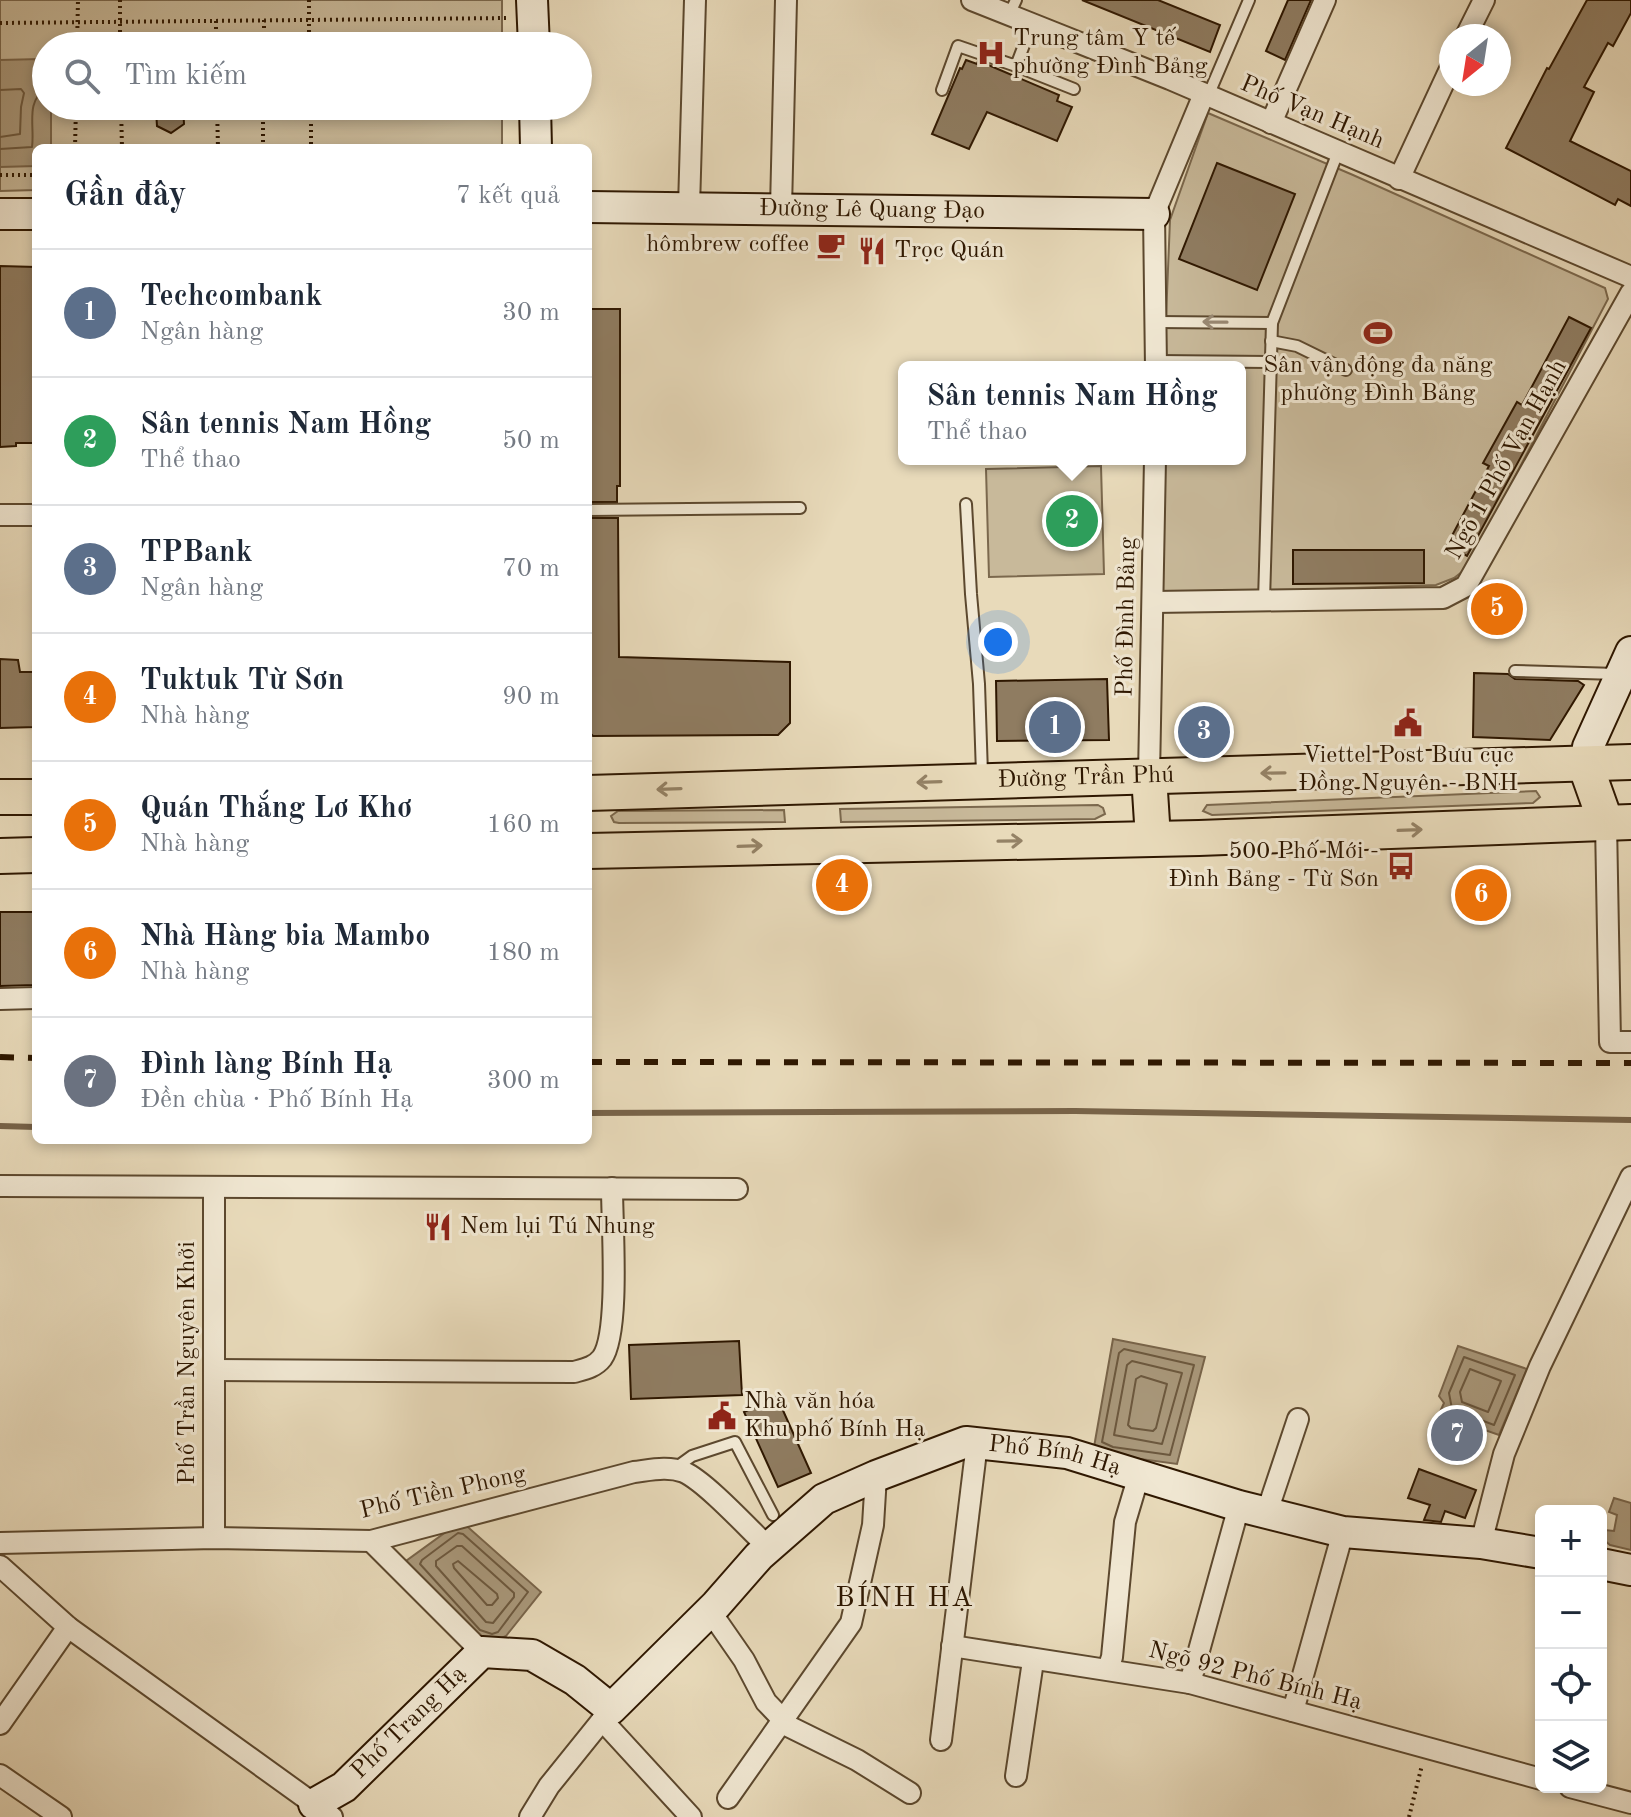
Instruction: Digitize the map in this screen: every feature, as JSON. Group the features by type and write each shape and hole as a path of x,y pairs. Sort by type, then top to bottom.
{"main road":[{"name":"Đường Trần Phú","path":"592,793 1631,762"},
{"path":"592,851 1153,838 1619,822 1585,764"},
{"path":"1149,776 1153,838"},
{"path":"0,797 32,797"},
{"path":"0,856 32,855"}],"street":[{"path":"689,207 695,0"},
{"path":"781,208 786,0"},
{"name":"Phố Vạn Hạnh","path":"972,0 1012,8 1032,24 1631,277"},
{"path":"1271,123 1325,0"},
{"path":"1472,24 1484,0"},
{"path":"521,9 529,32"},
{"path":"1399,179 1439,93"},
{"path":"1156,361 1154,214 1206,95"},
{"path":"535,120 536,144"},
{"name":"Đường Lê Quang Đạo","path":"592,207 1154,214"},
{"path":"0,214 32,214"},
{"name":"Ngõ 1 Phố Vạn Hạnh","path":"1154,602 1443,598 1466,586 1631,293"},
{"name":"Phố Đình Bảng","path":"1149,776 1155,465"},
{"path":"0,515 32,515"},
{"path":"1585,764 1588,747 1625,663"},
{"path":"1619,822 1610,1042 1631,1042"},
{"path":"0,999 32,998"},
{"path":"1481,1543 1504,1454 1540,1366 1631,1177"},
{"path":"0,1186 737,1189"},
{"name":"Phố Trần Nguyên Khởi","path":"214,1188 214,1538"},
{"path":"214,1370 574,1372 590,1368 604,1356 612,1331 612,1188"},
{"path":"1190,1683 1253,1509 1298,1419"},
{"name":"Phố Bính Hạ","path":"607,1715 710,1611 768,1547 824,1499 966,1442 1067,1453 1253,1509 1343,1532 1481,1543 1535,1552"},
{"path":"941,1740 977,1443"},
{"path":"673,1470 685,1473 705,1488 768,1547"},
{"name":"Phố Tiền Phong","path":"0,1543 214,1538 371,1541 634,1472 673,1470"},
{"path":"1108,1669 1112,1657 1125,1522 1139,1475"},
{"path":"728,1798 851,1623 873,1525 876,1476"},
{"path":"1293,1711 1343,1532"},
{"path":"371,1541 482,1652 532,1655 575,1680 691,1817"},
{"path":"1607,1565 1631,1570"},
{"path":"0,1566 68,1627 317,1813"},
{"path":"710,1611 744,1660 766,1702 790,1727 857,1760 910,1793"},
{"path":"0,1724 68,1627"},
{"name":"Ngõ 92 Phố Bính Hạ","path":"952,1646 1190,1683 1535,1777"},
{"name":"Phố Trang Hạ","path":"317,1813 482,1652"},
{"path":"1016,1776 1033,1661"},
{"path":"530,1817 549,1786 607,1715"},
{"path":"0,1775 61,1817"},
{"path":"1593,1793 1631,1803"}],"lane":[{"path":"1206,95 1249,0"},
{"path":"1016,66 1032,24"},
{"path":"942,90 958,46 1074,89"},
{"path":"1264,601 1272,323 1338,152"},
{"path":"1157,322 1272,323"},
{"path":"1271,341 1297,346 1346,370"},
{"path":"1246,362 1269,362"},
{"path":"966,504 979,684 982,780"},
{"path":"592,510 800,508"},
{"path":"1515,671 1625,663"},
{"path":"673,1470 692,1456 735,1442 773,1515"}],"path":[{"path":"77,32 78,0"},
{"path":"120,0 120,32"},
{"path":"309,0 309,32"},
{"path":"0,23 309,20 521,9"},
{"path":"264,20 264,32"},
{"path":"216,21 216,32"},
{"path":"75,144 76,120"},
{"path":"121,120 122,144"},
{"path":"217,120 218,144"},
{"path":"263,120 263,144"},
{"path":"311,120 311,144"},
{"path":"0,175 32,175"},
{"path":"1409,1817 1426,1749"}],"shaded area":[{"path":"0,0 502,0 502,32 32,32 32,120 502,120 502,144 32,144 32,190 0,191"},
{"name":"Sân vận động đa năng phường Đình Bảng","path":"1208,113 1605,288 1608,299 1467,568 1454,578 1436,585 1160,595 1161,465 1246,465 1246,361 1164,361 1170,220"},
{"path":"1101,466 1104,574 989,577 986,469"},
{"path":"1536,791 1540,797 1533,803 1212,815 1203,811 1207,805"},
{"path":"1098,805 1105,814 1095,819 841,822 840,809"},
{"path":"784,810 785,822 619,823 614,822 611,816 618,811"}],"water":[{"path":"32,59 32,120 51,120 51,144 32,144 32,166 0,167 0,60"},
{"path":"1113,1339 1205,1357 1177,1464 1111,1455 1094,1447"},
{"path":"1458,1346 1527,1369 1499,1435 1439,1414 1444,1403 1439,1396"},
{"path":"1614,1498 1631,1503 1631,1550 1607,1542 1607,1530 1614,1531 1617,1515 1609,1512"},
{"path":"461,1521 541,1592 506,1636 493,1642 475,1636 406,1561"}],"building":[{"path":"1082,0 1158,0 1220,25 1210,52"},
{"path":"1288,0 1311,0 1285,60 1266,51"},
{"path":"1587,0 1631,0 1631,13 1613,46 1608,43 1584,87 1594,92 1570,141 1631,171 1631,206 1618,199 1615,205 1506,148 1547,68"},
{"path":"966,60 986,64 1059,95 1057,101 1072,107 1057,141 987,112 969,149 932,134"},
{"path":"157,120 184,120 184,124 171,133 157,126"},
{"path":"1217,163 1295,194 1257,290 1179,259"},
{"path":"0,266 32,267 32,443 0,447"},
{"path":"592,309 620,309 620,486 617,486 617,502 592,502"},
{"path":"1569,317 1591,328 1467,556 1447,545 1489,466 1483,463 1517,402 1522,405"},
{"path":"592,518 618,518 619,657 790,662 790,723 778,735 593,736"},
{"path":"1293,550 1424,550 1424,583 1293,584"},
{"path":"0,659 18,660 20,672 32,672 32,727 0,728"},
{"path":"1474,673 1508,674 1515,679 1578,681 1584,685 1550,740 1473,737"},
{"path":"1107,679 1109,740 997,741 996,681"},
{"path":"0,912 32,912 32,985 0,986"},
{"path":"739,1341 742,1395 631,1399 629,1345"},
{"path":"777,1397 811,1473 778,1487 744,1412"},
{"path":"1419,1469 1476,1490 1465,1518 1445,1511 1441,1522 1424,1520 1430,1505 1408,1498"}],"waterway":[{"path":"592,1113 1075,1111 1631,1120"},
{"path":"0,1126 32,1127"}],"railway":[{"path":"0,1057 32,1058"},
{"path":"592,1062 1631,1063"}],"place":[{"name":"Trung tâm Y tế phường Đình Bảng","path":"991,53"},
{"name":"hômbrew coffee","path":"831,245"},
{"name":"Trọc Quán","path":"872,251"},
{"name":"Sân vận động đa năng phường Đình Bảng","path":"1378,333"},
{"name":"Sân tennis Nam Hồng","path":"1072,521"},
{"name":"Quán Thắng Lơ Khơ","path":"1497,609"},
{"name":"Viettel Post Bưu cục Đồng Nguyên - BNH","path":"1408,723"},
{"name":"Techcombank","path":"1055,727"},
{"name":"TPBank","path":"1204,732"},
{"name":"500 Phố Mới - Đình Bảng - Từ Sơn","path":"1401,866"},
{"name":"Tuktuk Từ Sơn","path":"842,885"},
{"name":"Nhà Hàng bia Mambo","path":"1481,895"},
{"name":"Nem lụi Tú Nhung","path":"438,1227"},
{"name":"Nhà văn hóa Khu phố Bính Hạ","path":"722,1416"},
{"name":"Đình làng Bính Hạ","path":"1457,1435"}],"district":[{"name":"BÍNH HẠ","path":"905,1599"}]}
